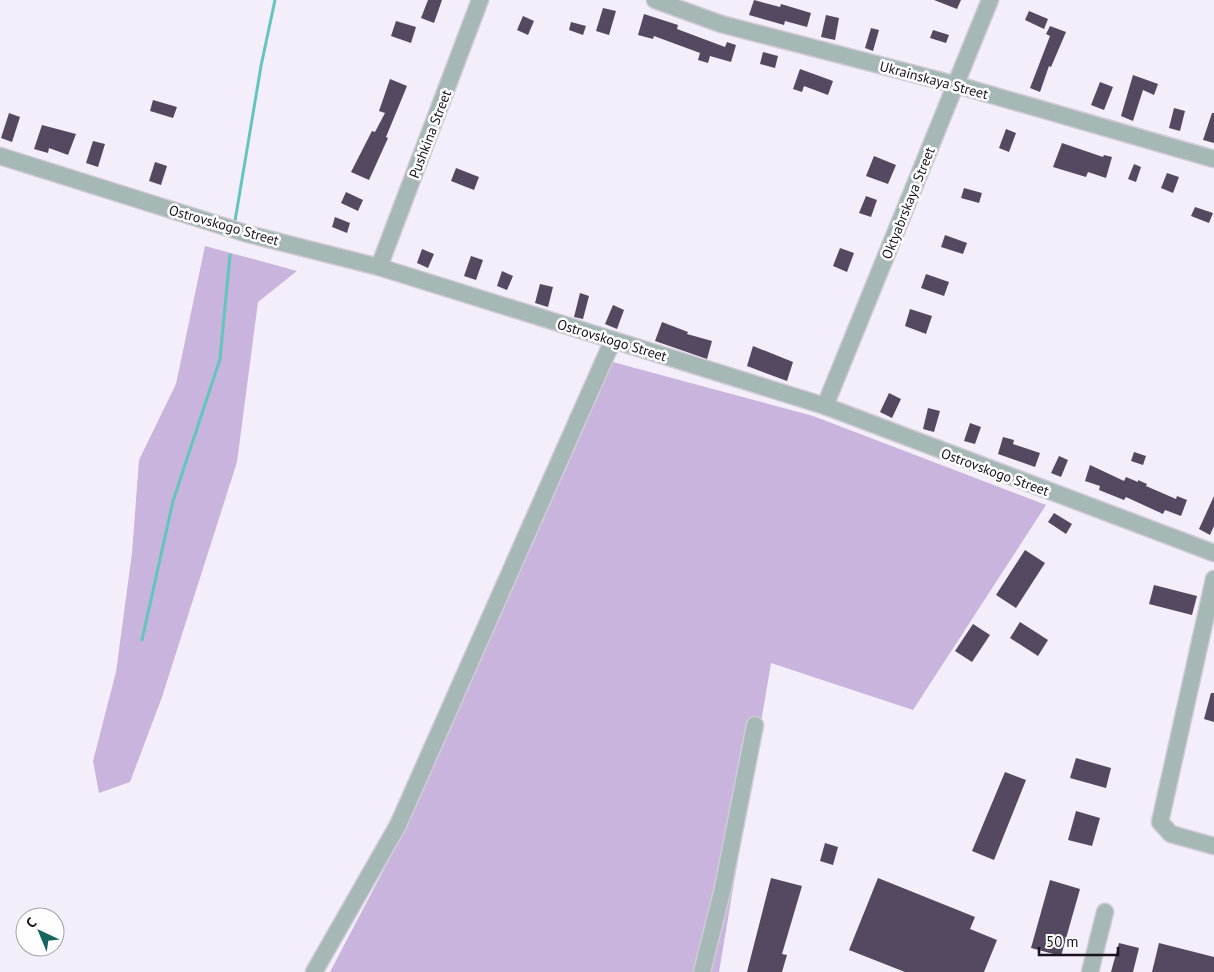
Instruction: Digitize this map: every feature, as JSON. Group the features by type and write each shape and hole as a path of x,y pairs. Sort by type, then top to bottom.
{"street":[{"name":"Pushkina Street","path":"379,267 480,0"},
{"name":"Ukrainskaya Street","path":"655,0 721,24 957,85 1214,159"},
{"name":"Oktyabrskaya Street","path":"825,406 990,0"},
{"name":"Ostrovskogo Street","path":"0,156 248,234 379,267 825,406 1214,553"},
{"path":"314,972 398,824 613,340"},
{"path":"1214,579 1160,822 1171,834 1214,846"},
{"path":"702,972 723,888 755,725"},
{"path":"1090,972 1105,912"}],"shaded area":[{"path":"205,246 297,271 258,302 237,462 162,697 130,782 99,793 93,761 116,672 132,553 139,460 176,384"},
{"path":"609,361 813,416 1046,505 913,710 771,663 719,972 330,972 404,831 505,605"}],"building":[{"path":"428,0 442,0 434,23 421,18"},
{"path":"754,0 780,7 781,4 811,13 807,27 785,21 784,25 749,15"},
{"path":"934,0 961,0 957,9"},
{"path":"603,8 616,11 609,35 596,31"},
{"path":"1029,11 1048,19 1044,29 1025,20"},
{"path":"644,14 678,25 677,29 725,47 727,42 736,45 731,62 710,56 708,63 698,60 700,53 654,36 653,39 638,35"},
{"path":"826,15 839,18 835,40 821,37"},
{"path":"523,16 534,21 528,35 517,30"},
{"path":"396,21 416,27 411,43 391,36"},
{"path":"571,22 586,26 583,35 569,30"},
{"path":"1050,26 1066,32 1051,67 1049,66 1040,92 1030,88 1050,36 1046,34"},
{"path":"871,28 879,30 873,51 865,48"},
{"path":"933,30 949,35 946,43 930,38"},
{"path":"763,52 778,56 775,68 760,64"},
{"path":"800,69 833,81 828,95 804,86 802,92 793,89"},
{"path":"1133,75 1158,84 1154,95 1143,90 1133,121 1121,116"},
{"path":"390,79 407,86 386,137 388,138 369,180 351,172 372,131 375,132 385,113 379,111"},
{"path":"1100,82 1113,87 1104,110 1091,105"},
{"path":"153,100 177,107 173,118 150,111"},
{"path":"1174,108 1185,111 1180,131 1169,128"},
{"path":"9,113 20,117 12,142 1,138"},
{"path":"1212,113 1214,113 1214,143 1203,140"},
{"path":"42,125 76,134 68,155 49,148 48,153 34,149"},
{"path":"1006,129 1016,133 1009,152 999,148"},
{"path":"93,141 105,144 98,167 86,163"},
{"path":"1062,143 1103,157 1104,155 1112,157 1106,178 1088,172 1086,177 1053,167"},
{"path":"874,156 896,165 888,184 866,176"},
{"path":"155,162 167,166 161,185 149,181"},
{"path":"1134,164 1141,167 1136,182 1128,179"},
{"path":"456,168 479,177 474,190 451,181"},
{"path":"1167,173 1179,177 1173,193 1161,188"},
{"path":"964,188 982,193 979,203 961,198"},
{"path":"346,192 363,200 358,211 341,203"},
{"path":"866,196 877,200 871,217 859,213"},
{"path":"1195,207 1213,213 1209,223 1191,216"},
{"path":"335,217 350,223 347,233 332,227"},
{"path":"945,235 967,243 963,254 941,247"},
{"path":"840,248 854,253 847,272 833,266"},
{"path":"422,249 434,254 428,268 417,263"},
{"path":"471,256 483,260 476,280 464,276"},
{"path":"502,271 513,276 507,290 497,286"},
{"path":"926,274 949,282 944,296 921,288"},
{"path":"540,284 553,287 548,307 535,303"},
{"path":"580,293 589,296 583,319 574,317"},
{"path":"613,305 624,310 617,329 605,324"},
{"path":"910,309 932,316 926,334 905,326"},
{"path":"662,322 688,332 687,334 712,341 707,359 655,341"},
{"path":"753,346 793,362 787,381 747,366"},
{"path":"889,393 901,399 892,418 880,412"},
{"path":"928,408 940,411 934,432 923,429"},
{"path":"970,423 981,427 975,444 964,441"},
{"path":"1003,437 1014,440 1013,444 1040,453 1035,467 998,454"},
{"path":"1134,452 1146,456 1143,465 1131,461"},
{"path":"1059,456 1068,460 1061,477 1051,473"},
{"path":"1090,465 1124,481 1126,477 1138,482 1138,480 1147,484 1146,486 1176,499 1177,496 1187,500 1181,516 1165,510 1163,514 1126,497 1124,500 1099,490 1100,486 1085,481"},
{"path":"1214,496 1214,526 1210,535 1199,529"},
{"path":"1054,513 1072,524 1066,534 1048,522"},
{"path":"1025,550 1045,563 1016,608 996,595"},
{"path":"1154,585 1197,596 1192,615 1149,604"},
{"path":"1020,622 1048,640 1038,656 1010,638"},
{"path":"973,624 990,635 972,662 955,651"},
{"path":"1211,693 1214,693 1214,722 1204,719"},
{"path":"1076,758 1111,768 1106,788 1070,778"},
{"path":"1005,772 1026,780 994,860 972,851"},
{"path":"1076,811 1100,818 1092,846 1068,840"},
{"path":"825,843 838,847 833,865 820,861"},
{"path":"771,878 802,886 782,954 787,955 782,972 747,972"},
{"path":"878,878 975,917 970,929 997,940 984,972 905,972 849,950"},
{"path":"1050,880 1080,889 1061,956 1031,948"},
{"path":"1119,943 1139,948 1133,972 1111,972"},
{"path":"1159,943 1214,957 1214,972 1152,972"}],"waterway":[{"path":"235,221 261,66 275,0"},
{"path":"142,640 173,501 220,359 230,255"}]}
